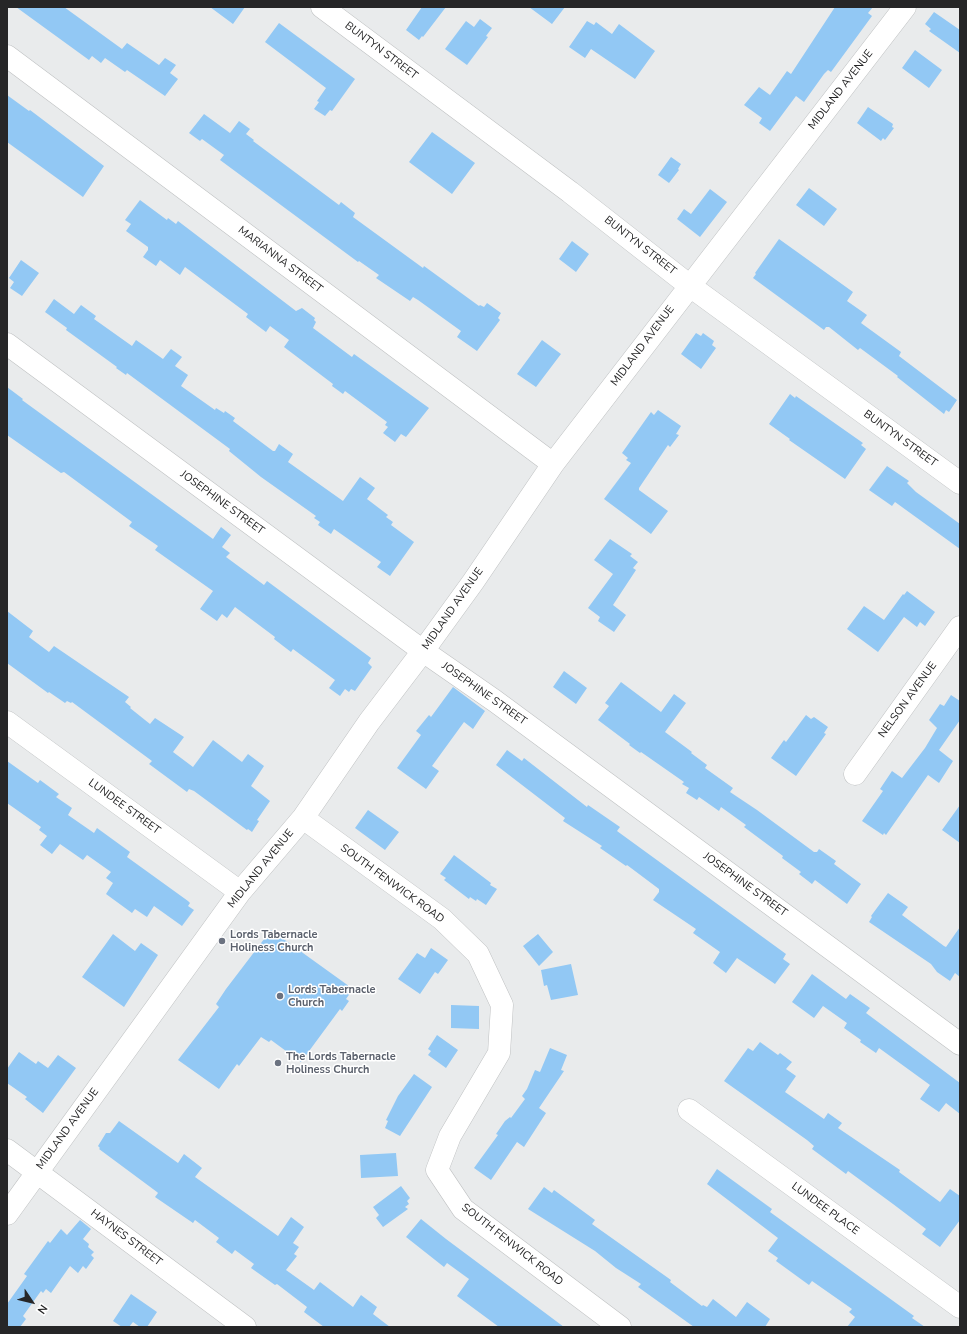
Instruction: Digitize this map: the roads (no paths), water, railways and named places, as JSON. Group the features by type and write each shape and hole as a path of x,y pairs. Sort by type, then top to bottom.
{"street":[{"name":"BUNTYN STREET","path":"322,7 570,192 690,286 960,483"},
{"name":"MIDLAND AVENUE","path":"7,1214 240,892 303,818 369,722 423,651 553,464 905,7"},
{"name":"MARIANNA STREET","path":"7,56 553,464"},
{"name":"JOSEPHINE STREET","path":"7,344 960,1044"},
{"name":"NELSON AVENUE","path":"855,774 960,627"},
{"name":"LUNDEE STREET","path":"7,722 240,892"},
{"name":"SOUTH FENWICK ROAD","path":"303,818 442,919 478,954 502,1005 499,1053 450,1136 437,1170 463,1209 620,1327"},
{"name":"LUNDEE PLACE","path":"689,1110 960,1307"},
{"name":"HAYNES STREET","path":"7,1150 246,1327"}],"place":[{"name":"Lords Tabernacle Holiness Church","path":"222,941"},
{"name":"Lords Tabernacle Church","path":"280,996"},
{"name":"The Lords Tabernacle Holiness Church","path":"278,1063"}]}
